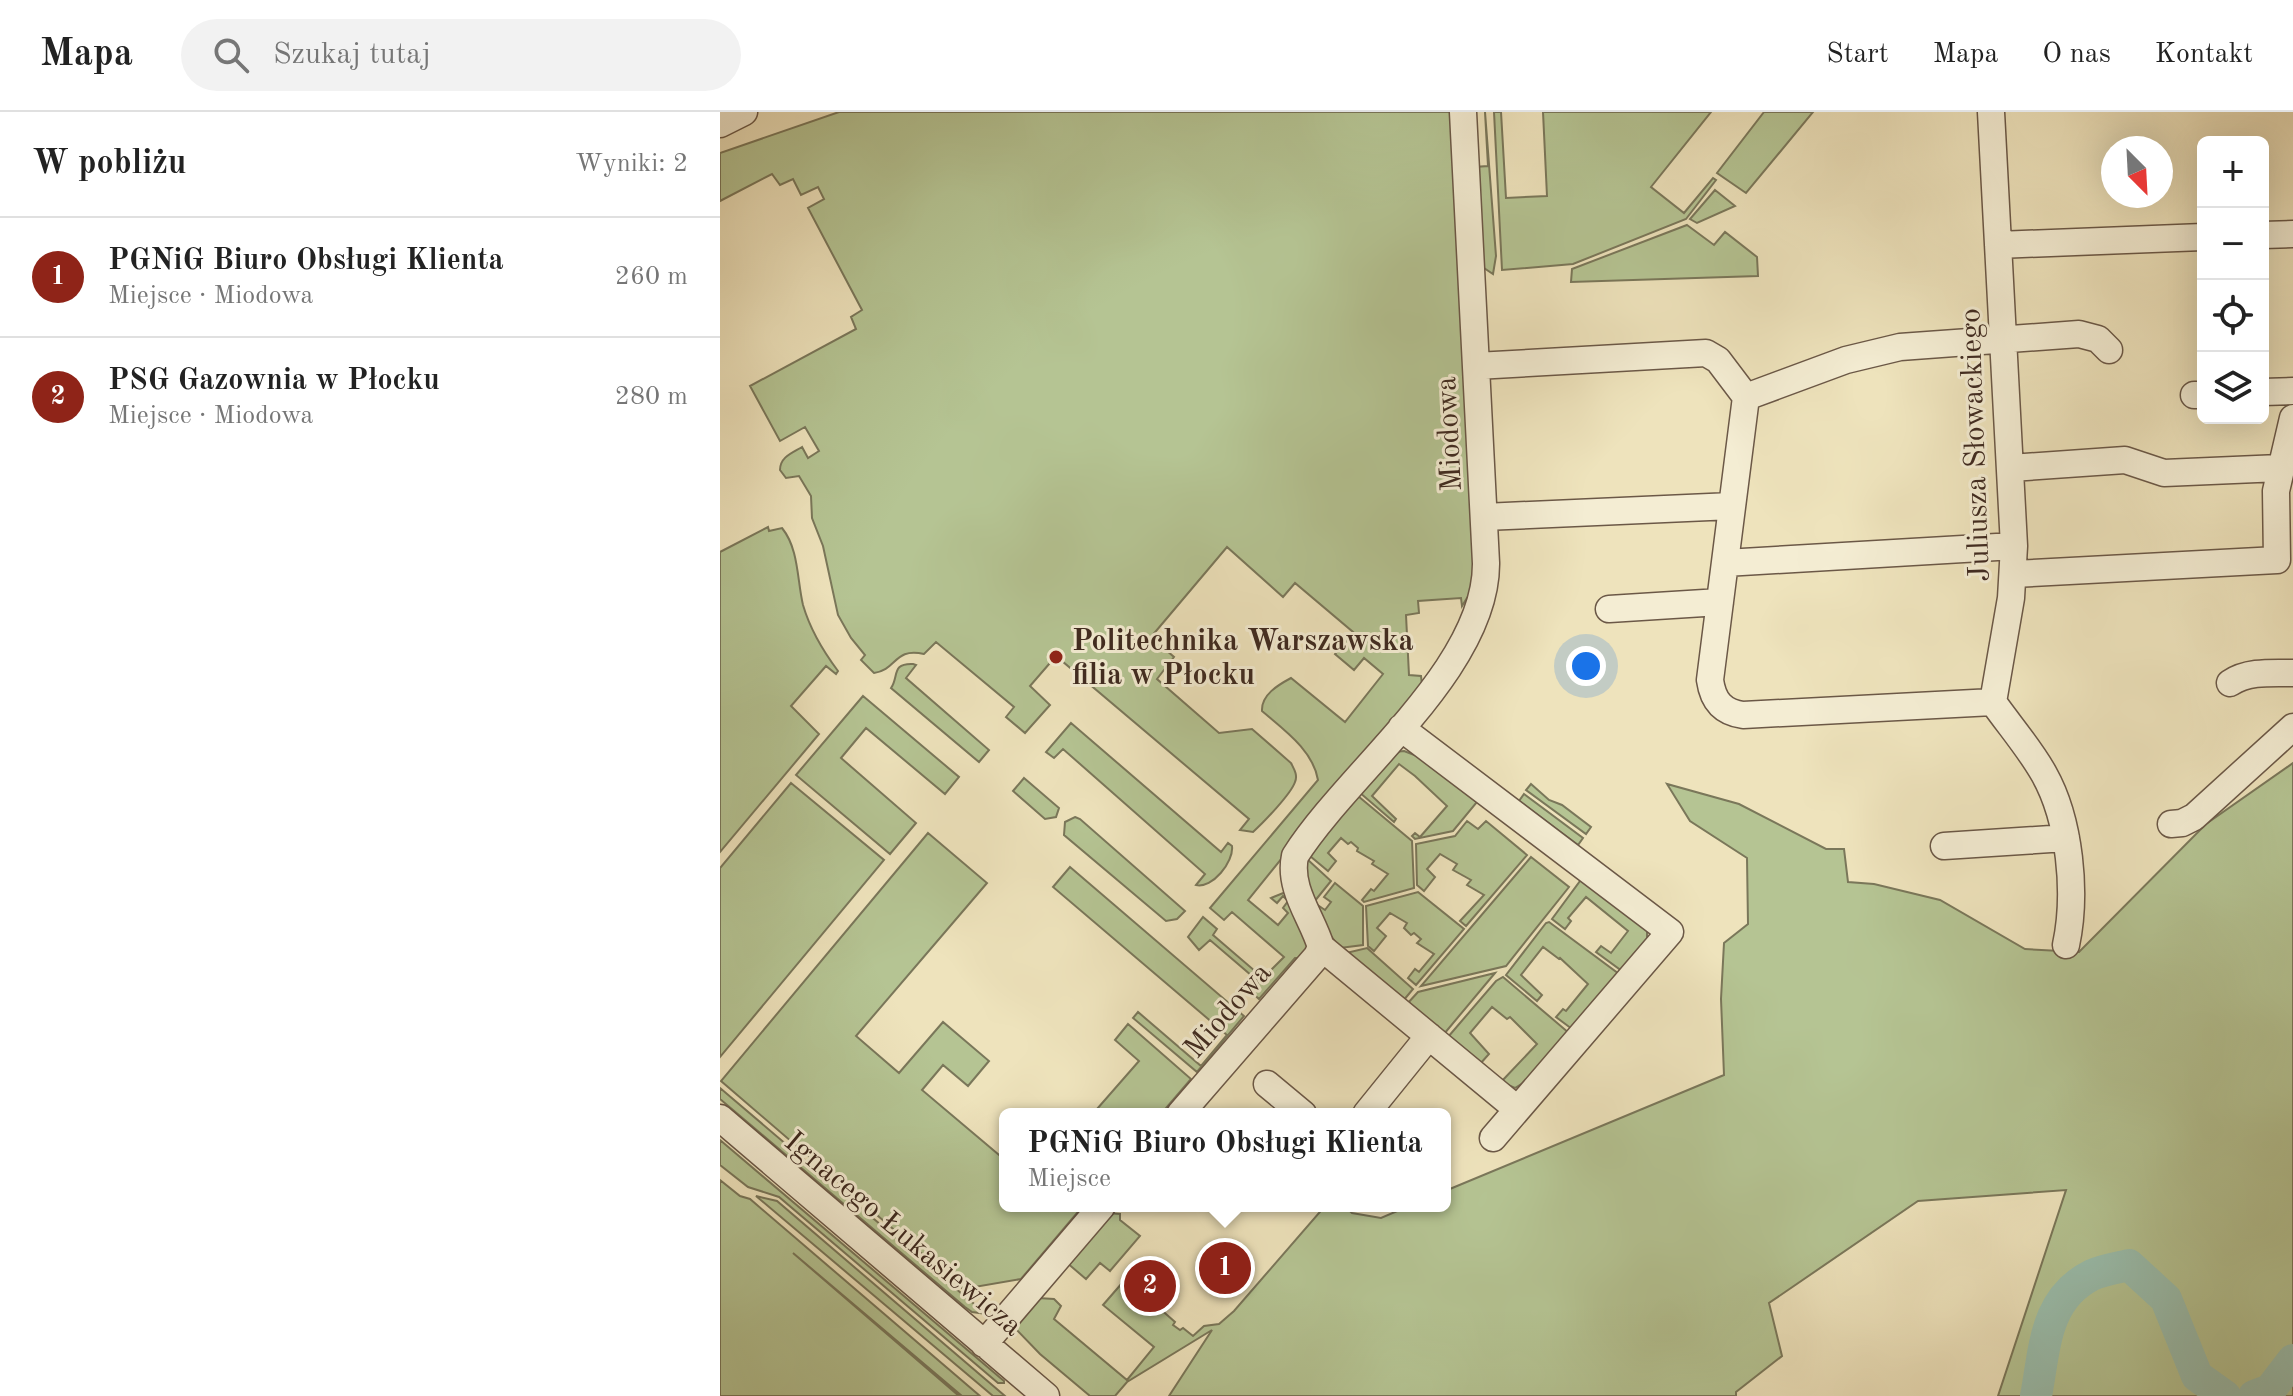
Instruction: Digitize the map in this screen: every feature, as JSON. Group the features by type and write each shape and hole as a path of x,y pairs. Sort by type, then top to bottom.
{"street":[{"path":"720,117 737,112"},
{"path":"720,124 744,112"},
{"name":"Miodowa","path":"1463,112 1486,576 1478,614 1443,676 1295,856 1292,870 1294,883 1321,947 1517,1109"},
{"name":"Juliusza Słowackiego","path":"1991,112 2014,546 2014,574 1993,702"},
{"path":"2269,235 2293,234"},
{"path":"1998,245 2197,237"},
{"path":"1746,397 1846,360 1900,347 2079,334 2098,339 2109,350"},
{"path":"1476,366 1706,353 1718,360 1746,397 1710,680 1718,704 1729,713 1743,715 1993,702 2043,772 2055,796 2066,838 2070,900 2066,945"},
{"path":"2269,392 2293,391"},
{"path":"2014,574 2285,561 2284,476 2293,418"},
{"path":"2011,468 2125,460 2164,473 2284,476"},
{"path":"1484,517 1732,506"},
{"path":"1725,563 2014,546"},
{"path":"1609,609 1720,602"},
{"path":"2230,683 2250,674 2293,673"},
{"path":"2171,824 2194,817 2293,727"},
{"path":"1401,728 1670,932 1493,1138"},
{"path":"1944,846 2066,838"},
{"name":"Miodowa","path":"1185,1108 1317,956 1321,947"},
{"path":"1371,1108 1429,1036"},
{"path":"1267,1084 1296,1108"},
{"name":"Ignacego Łukasiewicza","path":"720,1118 1046,1396"},
{"path":"720,1135 755,1148"},
{"path":"984,1344 1097,1212"}],"green space":[{"path":"839,112 1451,112 1474,574 1472,590 1462,606 1461,598 1418,601 1419,613 1406,615 1409,675 1421,676 1422,685 1248,900 1278,925 1288,913 1283,908 1288,901 1283,896 1277,903 1271,898 1288,891 1312,944 1300,958 1295,958 1259,999 1251,992 1259,982 1210,940 1199,950 1188,937 1203,917 1217,929 1213,935 1263,978 1284,957 1232,912 1224,920 1210,908 1318,780 1304,750 1262,711 1262,705 1267,695 1291,678 1345,722 1383,674 1364,658 1354,670 1335,654 1353,632 1295,583 1283,597 1227,547 1151,637 1174,657 1157,679 1219,733 1252,729 1291,763 1295,782 1253,832 1240,830 1249,819 1056,656 1030,686 1050,705 1025,733 1006,717 1014,707 936,642 924,654 901,656 887,668 874,673 861,660 865,655 838,615 823,546 812,518 811,496 799,476 786,478 780,470 784,459 802,447 808,458 819,451 805,427 780,441 750,386 856,329 851,317 862,310 808,208 824,199 818,187 801,195 793,179 780,185 772,174 720,201 720,153"},
{"path":"1485,112 1496,256 1493,274 1481,266 1474,167 1488,166"},
{"path":"1494,112 1501,112 1506,198 1547,196 1543,112 1711,112 1651,187 1684,213 1713,178 1716,180 1686,219 1573,264 1502,270"},
{"path":"1764,112 1813,112 1746,193 1717,173"},
{"path":"1715,190 1735,206 1697,223 1690,219"},
{"path":"1687,225 1714,245 1725,232 1757,257 1758,276 1571,282 1572,269"},
{"path":"768,527 769,531 782,528 788,536 795,555 806,614 838,671 836,674 826,666 791,706 819,734 720,852 720,552"},
{"path":"916,665 906,678 989,750 979,762 891,688 898,668"},
{"path":"863,696 959,777 945,794 866,728 841,758 916,823 890,854 796,775"},
{"path":"1071,723 1221,852 1228,843 1232,846 1226,866 1215,879 1196,885 1205,874 1063,749 1054,758 1046,752"},
{"path":"1404,751 1417,756 1477,802 1453,831 1415,839 1412,836 1415,833 1420,837 1447,806 1399,764 1372,796 1396,819 1394,822 1359,792 1395,752"},
{"path":"2293,763 2293,1396 1998,1396 2066,1190 1918,1201 1769,1303 1782,1356 1736,1392 1736,1396 1169,1396 1212,1330 1127,1382 1115,1396 1090,1396 1040,1354 1012,1325 1038,1298 1054,1299 1061,1306 1054,1319 1127,1380 1154,1347 1103,1305 1123,1282 1129,1287 1132,1284 1175,1322 1173,1325 1193,1336 1204,1326 1219,1324 1234,1311 1320,1212 1351,1212 1381,1218 1395,1212 1451,1212 1451,1189 1724,1075 1721,999 1724,943 1748,924 1747,858 1690,821 1667,784 1739,804 1826,849 1844,849 1848,882 1874,884 1940,900 2025,949 2079,952 2206,824"},
{"path":"1024,778 1059,808 1056,817 1045,819 1013,791"},
{"path":"791,783 884,860 720,1057 720,868"},
{"path":"1531,784 1549,800 1562,805 1591,827 1586,834 1526,790"},
{"path":"1524,794 1583,838 1578,845 1519,801"},
{"path":"1358,796 1412,841 1414,888 1364,902 1362,900 1371,889 1374,891 1388,874 1372,864 1374,861 1357,851 1358,848 1351,842 1348,844 1341,838 1328,853 1336,861 1328,871 1310,856"},
{"path":"1075,817 1185,911 1177,919 1166,921 1064,835 1065,822"},
{"path":"1467,821 1478,829 1486,821 1527,855 1466,926 1460,921 1484,895 1467,885 1471,880 1453,870 1457,864 1440,854 1427,869 1435,877 1424,891 1417,885 1416,844 1455,836"},
{"path":"928,833 987,883 856,1036 899,1073 943,1022 989,1061 968,1086 943,1065 922,1090 999,1155 999,1212 1078,1212 1021,1279 963,1289 721,1081"},
{"path":"1531,857 1569,887 1506,966 1421,986"},
{"path":"1307,859 1331,881 1314,902 1305,881"},
{"path":"1070,867 1244,1016 1197,1072 1133,1018 1138,1012 1201,1066 1227,1035 1053,887"},
{"path":"1583,877 1647,929 1647,939 1622,971 1596,952 1601,946 1611,953 1628,931 1586,897 1568,918 1571,921 1565,929 1552,919"},
{"path":"1335,883 1363,906 1363,945 1340,948 1328,932 1316,904 1325,910 1331,902 1324,897"},
{"path":"1418,892 1464,929 1416,985 1408,978 1415,969 1419,972 1434,954 1417,943 1421,939 1404,928 1407,923 1390,913 1377,928 1386,936 1374,951 1368,946 1366,906"},
{"path":"1549,922 1619,974 1572,1029 1556,1017 1563,1009 1566,1011 1588,984 1560,958 1543,947 1521,975 1542,995 1537,1001 1506,975"},
{"path":"1367,948 1413,989 1403,1001 1346,953"},
{"path":"1495,973 1444,1034 1407,1004 1418,992"},
{"path":"1503,977 1569,1033 1528,1080 1515,1088 1501,1082 1537,1044 1510,1017 1507,1019 1492,1007 1470,1033 1489,1054 1480,1064 1448,1037 1496,981"},
{"path":"1128,1024 1191,1079 1166,1108 1098,1108 1139,1061 1115,1040"},
{"path":"720,1088 987,1314 972,1312 965,1307 720,1099"},
{"path":"720,1140 1004,1383 998,1383 779,1197 748,1187 720,1165"},
{"path":"720,1180 740,1196 750,1199 980,1396 962,1396 793,1253 959,1396 720,1396"},
{"path":"756,1196 777,1201 1005,1396 993,1396"},
{"path":"1108,1213 1120,1214 1120,1220 1140,1236 1110,1271 1100,1263 1086,1279 1066,1262"}],"waterway":[{"path":"2036,1396 2049,1327 2064,1297 2092,1275 2129,1265 2166,1299 2197,1376 2225,1396"},
{"path":"2254,1396 2270,1390 2293,1360"}],"place":[{"name":"Politechnika Warszawska filia w Płocku","path":"1056,657"},
{"name":"PGNiG Biuro Obsługi Klienta","path":"1225,1268"},
{"name":"PSG Gazownia w Płocku","path":"1150,1286"}]}
